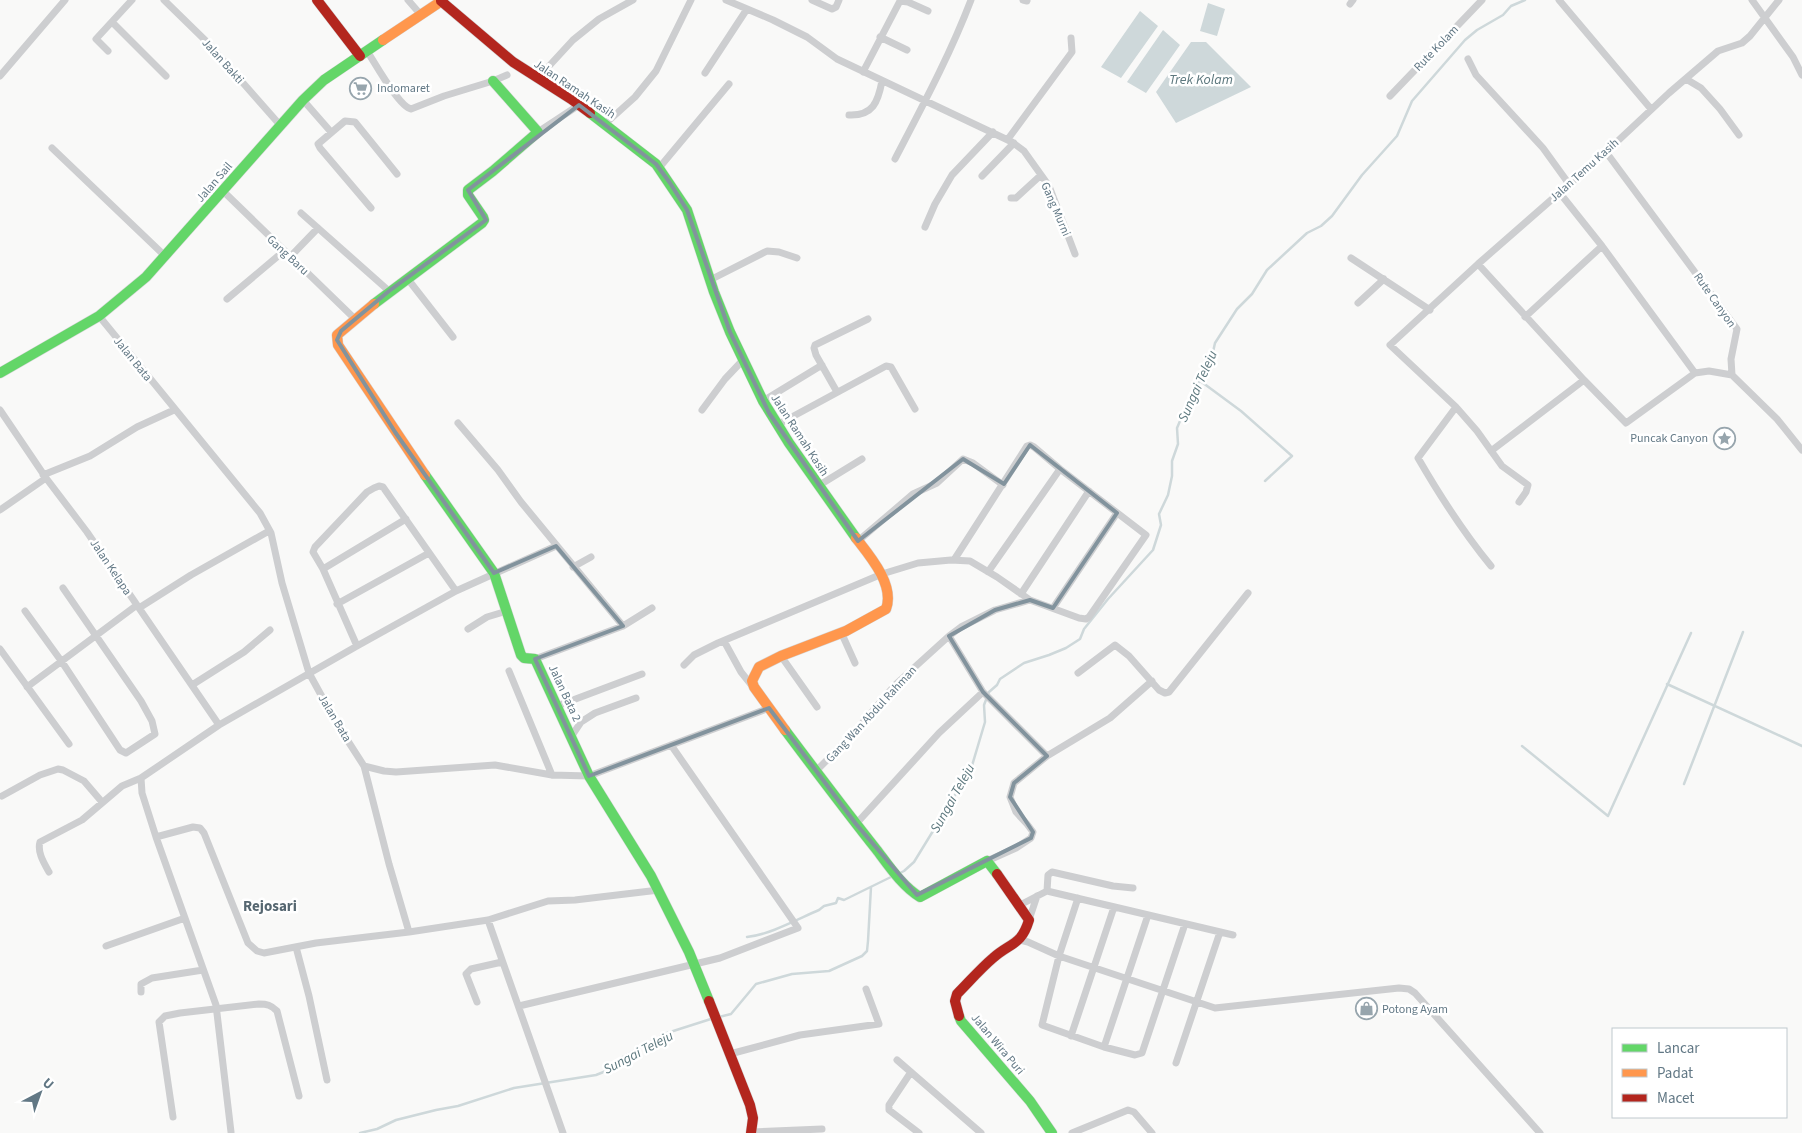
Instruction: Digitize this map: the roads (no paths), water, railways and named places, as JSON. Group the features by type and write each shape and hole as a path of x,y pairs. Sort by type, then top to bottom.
{"street":[{"path":"0,76 65,0"},
{"path":"108,51 96,39 132,0"},
{"name":"Jalan Bakti","path":"164,0 207,42 280,125"},
{"path":"317,0 364,54 407,108 411,109 507,75"},
{"path":"408,0 421,15"},
{"name":"Jalan Sail","path":"0,373 98,316 146,277 280,125 324,80 442,0"},
{"name":"Jalan Ramah Kasih","path":"442,0 512,62 579,105 659,168 687,210 710,280 730,332 763,402 818,486 882,574 889,601 886,609 841,632 759,667 752,681 754,687"},
{"path":"538,78 573,40 599,19 633,0"},
{"path":"604,124 635,96 656,71 692,0"},
{"path":"726,0 807,38 837,59 863,72 1011,141"},
{"path":"812,0 832,9 836,7 839,0"},
{"path":"895,159 925,101 963,20 970,0"},
{"name":"Rute Kolam","path":"1390,96 1482,0"},
{"path":"1560,0 1651,109"},
{"path":"1752,0 1792,57 1802,75"},
{"name":"Jalan Temu Kasih","path":"1456,407 1390,345 1478,264 1718,51 1742,43 1750,36 1779,0"},
{"path":"863,72 900,1 908,2 928,12"},
{"path":"705,73 747,9"},
{"path":"112,22 166,76"},
{"path":"880,37 907,50"},
{"path":"982,176 1011,141 1072,52 1071,38"},
{"path":"1468,59 1476,76 1543,148 1569,184"},
{"path":"1686,79 1701,88 1720,109 1738,135"},
{"path":"493,81 538,132 579,105"},
{"path":"849,115 864,114 871,110 880,91 882,81"},
{"path":"659,168 729,84"},
{"path":"303,100 331,132"},
{"path":"370,208 318,144 345,121 355,122 396,174"},
{"name":"Jalan Bata 2","path":"538,132 468,190 468,195 483,217 482,223 388,290 338,336 338,345 394,432 494,573 521,655 524,658 535,659 589,776 652,876 694,964 750,1105 752,1118 751,1132"},
{"path":"925,227 935,204 952,175 993,132"},
{"name":"Gang Murni","path":"1011,141 1024,151 1049,186 1075,254"},
{"path":"52,148 165,256"},
{"name":"Rute Canyon","path":"1606,152 1737,329 1731,359 1732,375"},
{"path":"1011,198 1016,198 1041,175"},
{"name":"Gang Baru","path":"223,191 355,319"},
{"path":"1559,192 1602,246 1695,373"},
{"path":"302,214 388,290"},
{"path":"290,257 318,228"},
{"path":"1525,317 1602,246"},
{"path":"227,299 284,251"},
{"path":"710,280 767,251 780,252 797,258"},
{"path":"1351,258 1430,310"},
{"path":"1478,264 1584,380 1626,422 1695,373 1710,371 1732,375 1777,419 1802,450"},
{"path":"407,278 453,337"},
{"path":"1358,303 1384,279"},
{"name":"Jalan Bata","path":"98,316 260,513 269,531 282,583 309,673 337,724 364,766 389,864 409,932"},
{"path":"837,392 814,350 815,346 868,319"},
{"path":"702,410 725,379 743,360"},
{"path":"763,402 822,365"},
{"path":"777,425 888,365 916,409"},
{"path":"1491,451 1584,380"},
{"path":"1491,566 1447,508 1418,458 1456,407 1477,431 1502,466 1528,485 1520,502"},
{"name":"Jalan Kelapa","path":"0,410 44,477 87,532 220,725"},
{"path":"0,510 44,477 90,456 137,427 174,410"},
{"path":"458,423 498,470 556,546 623,626"},
{"path":"684,665 694,655 724,641 882,574 918,563 954,560 970,561 1030,600 1086,619 1146,535 1030,445 1024,450 954,560"},
{"path":"858,541 913,494 937,483 963,458 1003,485"},
{"path":"818,486 862,459"},
{"path":"988,572 1060,469"},
{"path":"357,646 323,569 313,552 315,547 367,492 374,488 383,487 456,592"},
{"path":"1021,594 1089,492"},
{"path":"1053,608 1117,513"},
{"path":"323,569 406,519"},
{"path":"28,687 138,607 269,531"},
{"path":"49,872 41,855 40,842 82,820 122,786 141,778 220,725 357,646 456,592 556,546"},
{"path":"337,604 429,553"},
{"path":"573,566 591,557"},
{"path":"25,611 62,662 120,750 126,753 149,739 154,734 155,728 148,711 63,588"},
{"path":"1078,673 1115,645 1129,656 1163,692 1169,692 1248,592"},
{"name":"Gang Wan Abdul Rahman","path":"815,772 853,734 895,685 949,636 961,627 995,610 1030,600"},
{"path":"535,659 623,626 652,608"},
{"path":"468,629 487,617 506,611"},
{"path":"192,685 244,652 270,630"},
{"path":"841,632 855,663"},
{"path":"949,636 984,693 1047,756"},
{"path":"724,641 741,672 754,687 815,772 905,884 920,897 1010,851 1031,838 1032,832 1016,812 1010,797 1014,783 1047,756 1110,718 1152,682"},
{"path":"0,649 69,744"},
{"path":"781,656 817,707"},
{"path":"509,671 552,775"},
{"path":"557,706 642,674"},
{"path":"856,824 939,733 984,693"},
{"path":"571,737 581,722 595,713 636,698"},
{"path":"364,766 384,772 396,772 495,764 552,775 589,776 769,708"},
{"path":"519,1006 728,955 797,929 797,925 671,745"},
{"path":"2,796 40,775 58,769 84,781 102,802"},
{"path":"141,778 142,793 156,837 216,1009 231,1132"},
{"path":"156,837 193,826 200,828 204,833 248,943 257,952 264,953 316,943 488,920 548,901 575,900 659,890"},
{"path":"987,862 1020,905 1029,920"},
{"path":"1047,891 1048,875 1052,872 1112,886 1133,888"},
{"path":"1020,905 1047,891 1233,935"},
{"path":"1038,896 1025,932 1020,940 1059,956 1215,1008 1400,988 1409,989 1415,993 1540,1133"},
{"path":"1078,898 1059,956 1042,1024 1071,1036 1135,1055 1142,1053 1185,924"},
{"path":"1071,1036 1114,907"},
{"path":"1104,1047 1148,915"},
{"path":"106,946 185,918"},
{"path":"488,920 563,1133"},
{"path":"1176,1062 1220,932"},
{"name":"Jalan Wira Puri","path":"1020,940 994,958 957,994 955,1001 961,1021 1030,1101 1052,1133"},
{"path":"296,947 309,996 327,1080"},
{"path":"477,1002 466,974 471,969 502,962"},
{"path":"141,992 141,984 152,978 203,970"},
{"path":"730,1054 800,1035 879,1024 866,989"},
{"path":"173,1117 159,1022 165,1016 266,1004 273,1006 277,1011 299,1096"},
{"path":"897,1060 981,1133"},
{"path":"911,1072 889,1105 890,1110 919,1133"},
{"path":"1072,1133 1128,1110 1134,1112 1152,1133"},
{"path":"751,1132 822,1129"}],"water":[{"path":"1208,3 1225,9 1217,36 1200,31"},
{"path":"1140,11 1158,26 1121,78 1101,67"},
{"path":"1163,30 1180,45 1146,93 1127,82"},
{"name":"Trek Kolam","path":"1191,42 1206,42 1251,87 1176,123 1156,92"}],"waterway":[{"name":"Sungai Teleju","path":"898,874 914,862 971,769 985,722 984,705 989,692 997,685 1000,679 1024,663 1066,648 1080,639 1084,629 1108,599 1153,550 1161,525 1159,514 1168,495 1172,476 1172,461 1178,444 1177,428 1189,400 1196,391 1205,361 1213,352 1215,343 1237,309 1252,294 1267,270 1307,233 1321,226 1332,216 1362,175 1397,136 1412,101 1465,40 1477,30 1503,15 1511,6 1525,0"},
{"path":"1199,380 1241,411 1292,456 1265,481"},
{"path":"1684,784 1743,632"},
{"path":"1522,746 1608,816 1691,633"},
{"path":"1667,684 1802,746"},
{"name":"Sungai Teleju","path":"747,937 756,936 783,926 824,906 836,903 838,898 844,900 893,876"},
{"name":"Sungai Teleju","path":"719,1017 731,1014 756,984 792,974 829,971 862,956 867,951 871,887"},
{"name":"Sungai Teleju","path":"360,1133 377,1129 396,1120 458,1106 514,1088 596,1075 611,1069 619,1059 667,1033 714,1018"}],"place":[{"name":"Indomaret","path":"361,88"},
{"name":"Puncak Canyon","path":"1724,438"},
{"name":"Potong Ayam","path":"1366,1009"}],"district":[{"name":"Rejosari","path":"270,906"}]}
